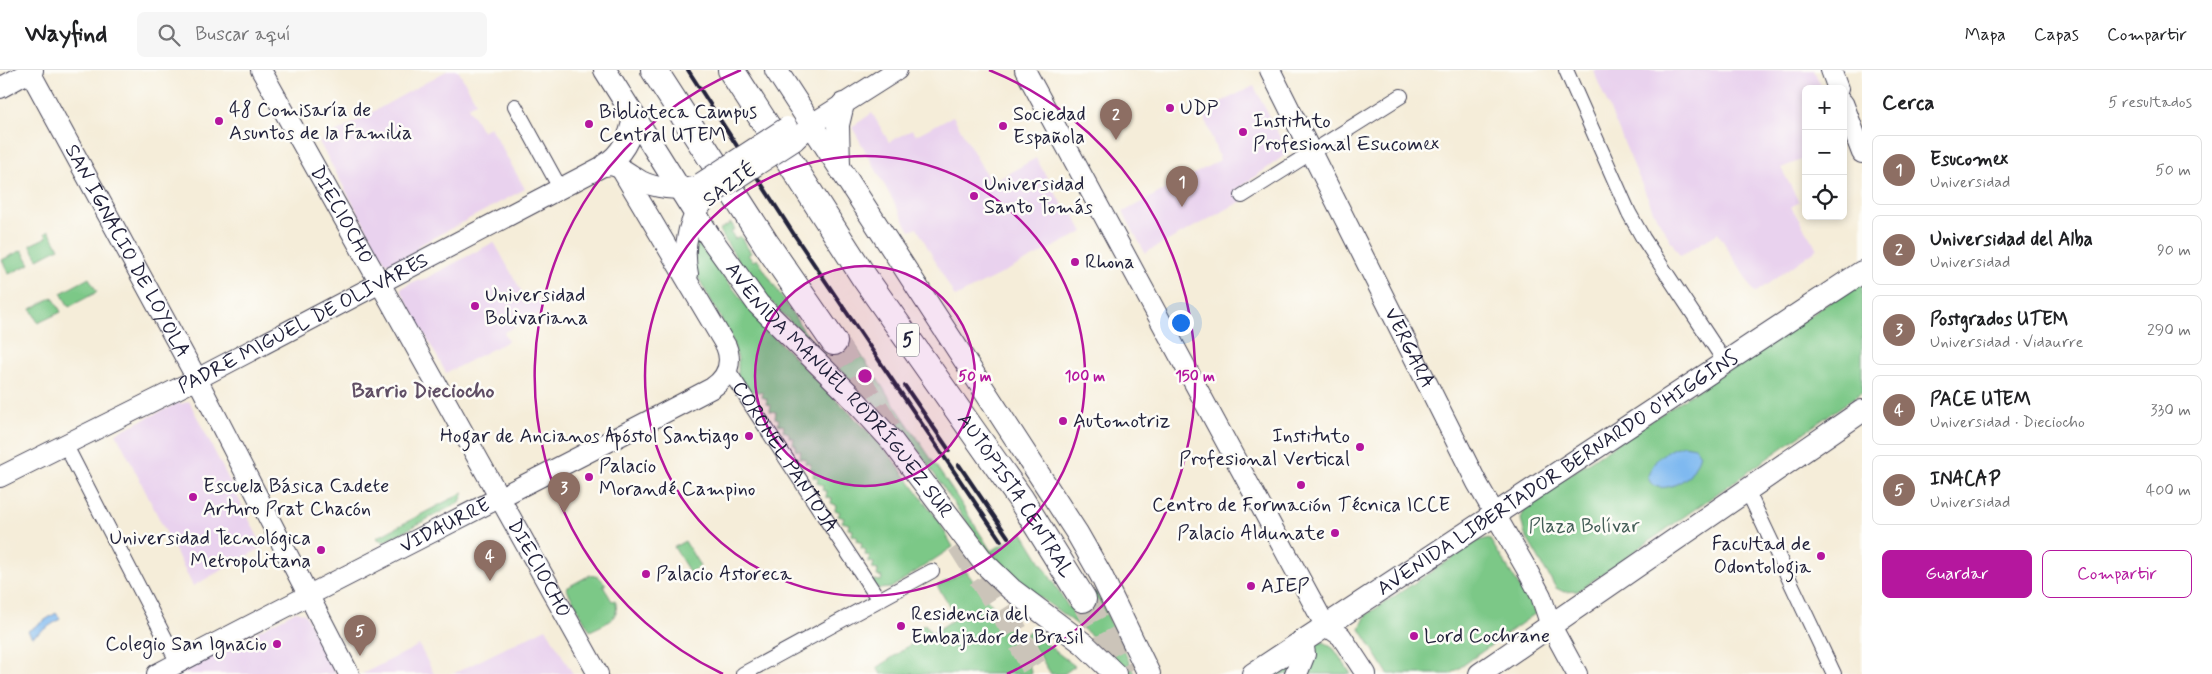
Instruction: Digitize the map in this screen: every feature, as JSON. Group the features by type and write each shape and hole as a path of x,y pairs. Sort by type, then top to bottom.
{"highway":[{"path":"654,70 767,245 834,342"},
{"name":"AUTOPISTA CENTRAL","path":"734,73 864,277 1020,498 1083,599"}],"main road":[{"name":"AVENIDA MANUEL RODRÍGUEZ SUR","path":"605,70 695,213 752,297 892,441 985,564 1011,589 1084,644 1115,674"},
{"path":"776,70 1076,533 1105,583 1149,674"},
{"path":"839,166 838,125 843,104"},
{"path":"613,167 632,128 634,116"},
{"name":"AVENIDA LIBERTADOR BERNARDO O'HIGGINS","path":"1253,674 1862,272"},
{"path":"1480,674 1862,410"},
{"path":"1296,674 1304,654 1302,641"}],"street":[{"path":"0,88 31,70"},
{"name":"SAN IGNACIO DE LOYOLA","path":"31,70 197,378 349,674"},
{"name":"DIECIOCHO","path":"261,70 598,674"},
{"name":"SAZIÉ","path":"689,278 686,248 695,213 706,189 791,134 808,119 843,104 897,70"},
{"path":"1025,70 1325,625 1341,636 1366,674"},
{"name":"VERGARA","path":"1270,70 1476,483 1541,596 1551,626 1577,674"},
{"path":"1566,70 1629,213 1643,238 1725,362"},
{"path":"1831,70 1837,85"},
{"path":"1242,196 1402,96"},
{"path":"515,106 560,188"},
{"path":"1847,114 1862,154"},
{"name":"PADRE MIGUEL DE OLIVARES","path":"0,477 197,378 560,188 613,167"},
{"name":"SAZIÉ","path":"613,167 645,182 680,189 706,189"},
{"name":"CORONEL PANTOJA","path":"613,167 689,278 726,346 729,357 728,370 879,600"},
{"name":"VIDAURRE","path":"157,674 308,594 500,499 712,388 722,380 728,370"},
{"path":"65,444 178,663"},
{"path":"1747,490 1834,674"},
{"path":"743,674 932,571"}],"shaded area":[{"path":"448,70 458,70 476,102 468,107 482,131 490,127 525,189 418,246 417,251 392,265 385,262 319,142"},
{"path":"1593,70 1814,70 1820,85 1802,85 1802,160 1781,168 1799,202 1791,207 1817,249 1755,293 1718,233 1680,256 1654,213"},
{"path":"1254,86 1288,153 1236,190 1242,201 1145,253 1123,212 1220,160 1202,111"},
{"name":"Universidad Santo Tomás","path":"872,113 889,142 912,130 916,135 953,116 991,183 1036,158 1065,210 1070,208 1083,232 955,297 917,228 910,231 852,127"},
{"name":"Universidad Bolivariana","path":"494,242 524,296 533,291 544,312 504,332 508,341 446,373 400,289 419,279 421,281"},
{"name":"Escuela Básica Cadete Arturo Prat Chacón","path":"189,401 263,547 193,586 116,433 180,402 181,404"},
{"name":"Colegio San Ignacio","path":"296,611 305,614 336,674 176,674"},
{"path":"546,628 573,674 453,674 471,665"},
{"path":"419,645 434,674 362,674 410,650"}],"green space":[{"path":"731,223 735,229 731,232 735,239 740,236 751,253 748,255 753,261 757,259 804,331 823,353 765,295 719,230"},
{"path":"49,231 59,248 38,259 30,245 47,237 45,233"},
{"path":"696,241 761,324 883,446 938,520 953,547 891,588 879,589 872,582 875,580 881,581 882,577 877,576 878,570 872,569 874,563 869,562 870,556 865,555 866,550 861,548 862,543 856,541 857,537 852,535 853,530 848,529 849,524 842,522 844,518 838,516 840,512 835,510 836,505 831,503 832,498 826,497 827,491 822,490 823,485 817,483 818,478 813,477 814,470 810,469 811,464 805,463 806,459 799,458 801,451 795,450 794,438 789,437 789,433 783,431 784,426 778,424 779,419 775,418 776,412 770,411 771,405 766,404 767,399 762,397 763,393 753,391 748,393 738,377 738,359 730,335 694,270"},
{"path":"22,250 30,264 9,274 2,260"},
{"path":"89,278 97,292 69,307 61,293"},
{"name":"Plaza Bolívar","path":"1862,281 1862,392 1578,591 1564,592 1556,588 1525,535 1521,519 1527,503"},
{"path":"53,297 61,312 38,323 31,309"},
{"path":"848,336 957,497 991,551 1023,533 1069,608 1096,592 1135,674 1129,674 1101,643 1035,594 1003,567 976,536 904,434 823,353"},
{"path":"464,492 460,502 384,542 376,538"},
{"path":"1489,538 1536,613 1451,674 1388,674 1360,629 1366,615 1478,541"},
{"path":"685,541 700,566 690,573 674,547"},
{"path":"966,571 1012,633 1027,659 1032,674 881,674 877,668 910,645 914,639 913,633 925,624 932,634 957,617 937,586"},
{"path":"590,575 599,577 606,584 603,586 612,601 615,600 617,606 614,616 610,620 590,631 566,588"},
{"path":"1029,631 1075,666 1064,674 1051,674 1026,634"},
{"path":"1324,642 1334,649 1351,674 1270,674 1317,643"}],"water":[{"path":"1684,445 1695,447 1700,454 1691,473 1679,483 1666,487 1654,486 1648,476 1657,459 1671,449"},
{"path":"56,613 60,619 32,637 28,631"}],"tunnel":[{"path":"834,342 889,430"},
{"path":"960,544 1013,628 1038,674"},
{"path":"1083,599 1123,674"}],"railway":[{"path":"688,70 795,236 1001,541"},
{"path":"905,386 949,450"},
{"path":"959,465 1008,537"}],"place":[{"name":"UDP","path":"1170,108"},
{"name":"48 Comisaría de Asuntos de la Familia","path":"219,121"},
{"name":"Biblioteca Campus Central UTEM","path":"589,124"},
{"name":"Sociedad Española","path":"1003,126"},
{"name":"Instituto Profesional Esucomex","path":"1243,132"},
{"name":"Universidad del Alba","path":"1116,140"},
{"name":"Universidad Santo Tomás","path":"974,196"},
{"name":"Esucomex","path":"1182,207"},
{"name":"Rhona","path":"1075,262"},
{"name":"Universidad Bolivariana","path":"475,306"},
{"name":"Automotriz","path":"1063,421"},
{"name":"Hogar de Ancianos Apóstol Santiago","path":"749,436"},
{"name":"Instituto Profesional Vertical","path":"1360,447"},
{"name":"Palacio Morandé Campino","path":"589,477"},
{"name":"Centro de Formación Técnica ICCE","path":"1301,485"},
{"name":"Escuela Básica Cadete Arturo Prat Chacón","path":"193,497"},
{"name":"Postgrados UTEM","path":"564,513"},
{"name":"Palacio Aldunate","path":"1335,533"},
{"name":"Universidad Tecnológica Metropolitana","path":"321,550"},
{"name":"Facultad de Odontologia","path":"1821,556"},
{"name":"Palacio Astoreca","path":"646,574"},
{"name":"PACE UTEM","path":"490,581"},
{"name":"AIEP","path":"1251,586"},
{"name":"Residencia del Embajador de Brasil","path":"901,626"},
{"name":"Lord Cochrane","path":"1414,636"},
{"name":"Colegio San Ignacio","path":"277,644"},
{"name":"INACAP","path":"360,656"}],"district":[{"name":"Barrio Dieciocho","path":"423,391"}]}
